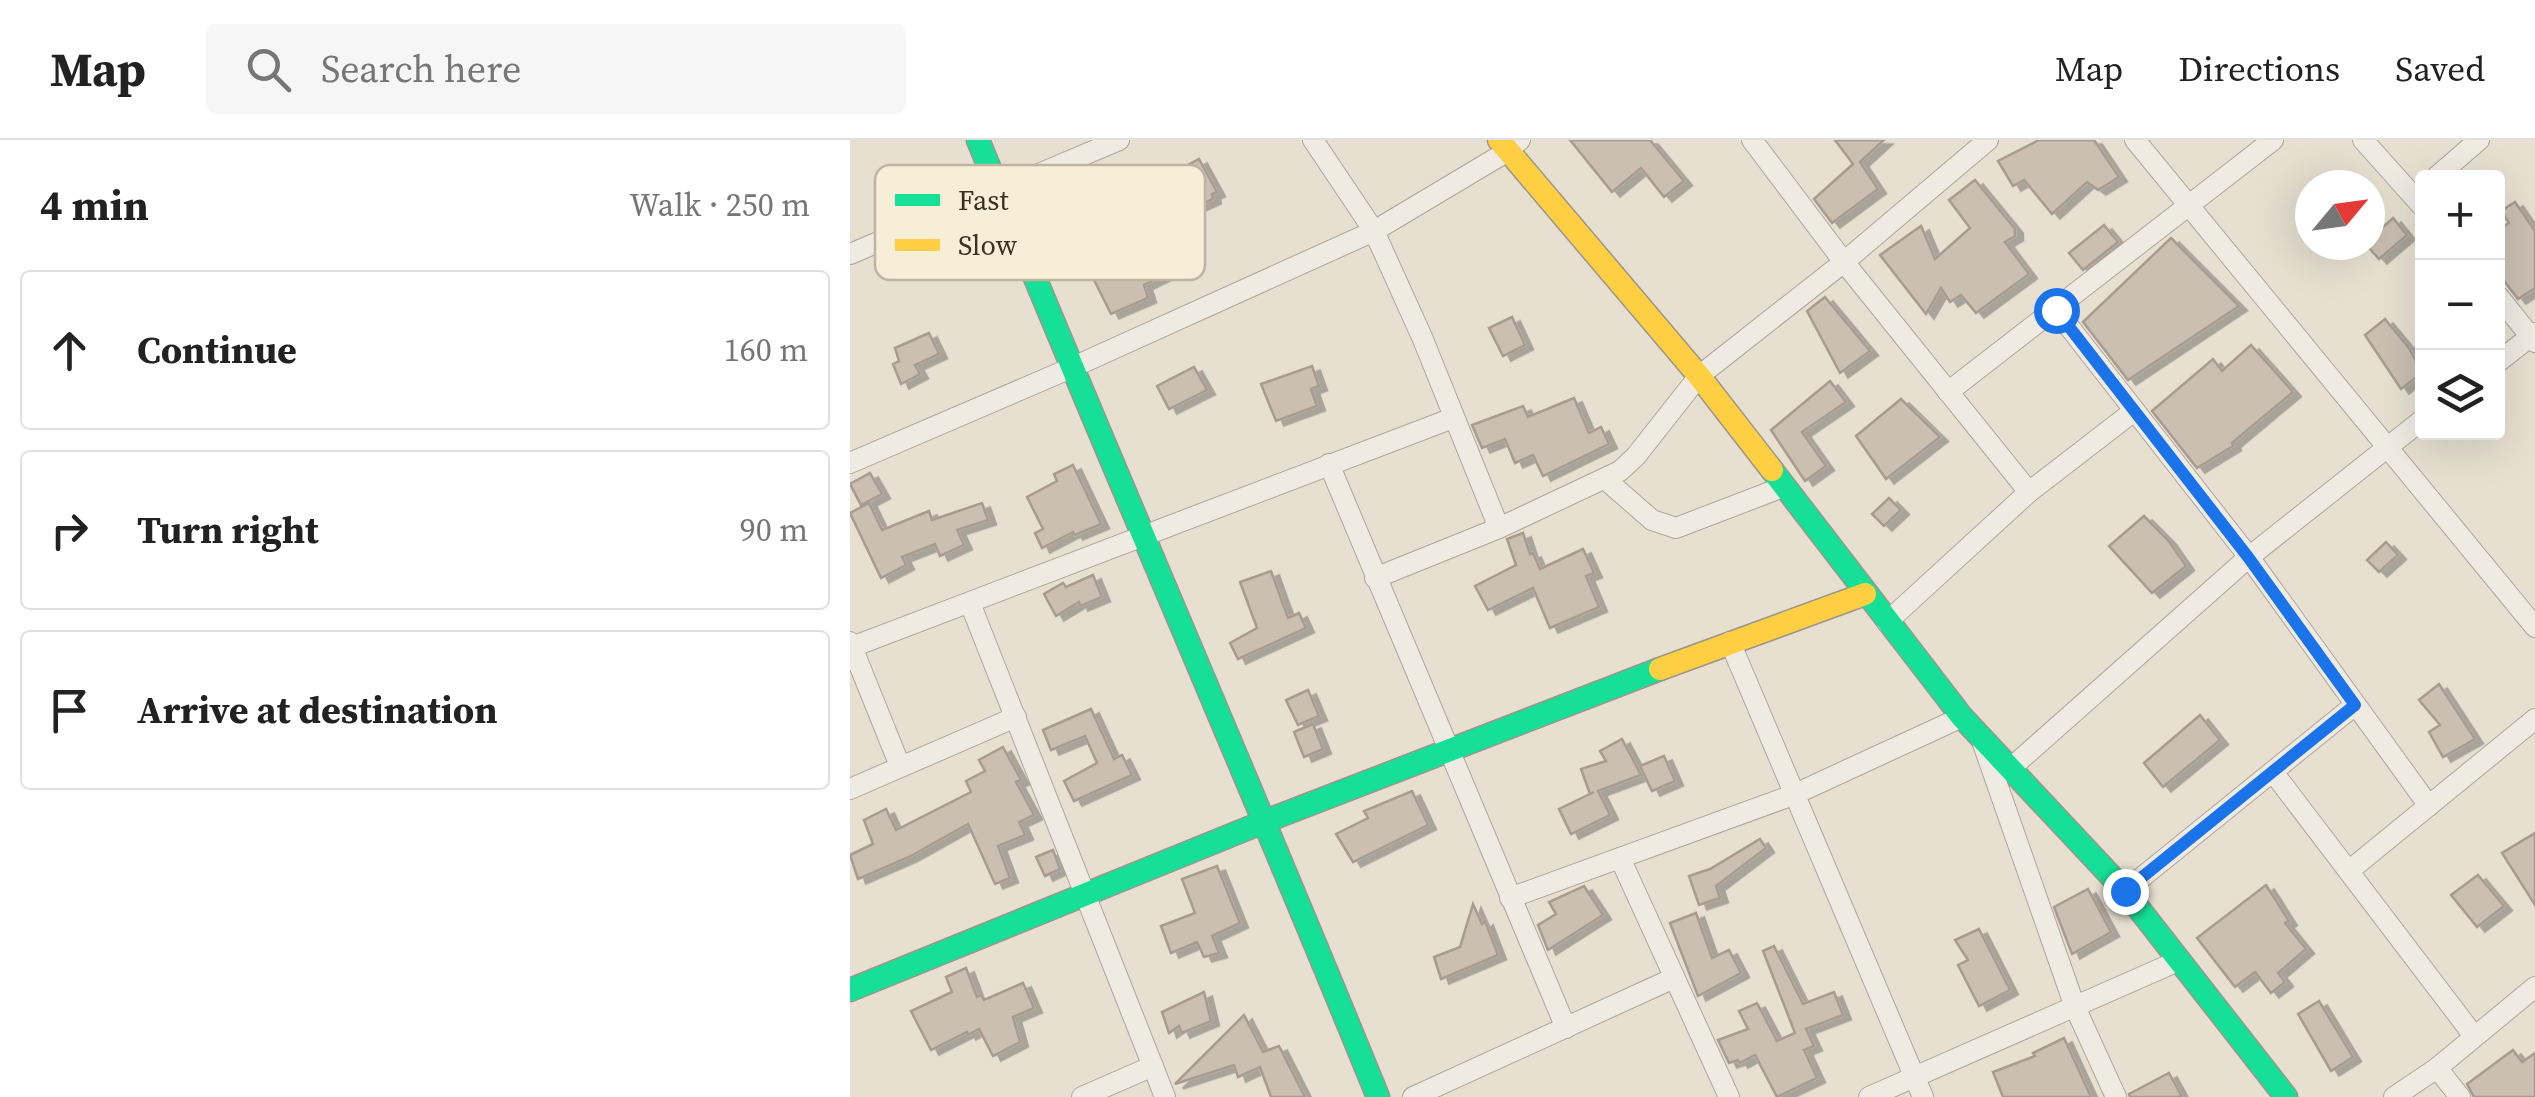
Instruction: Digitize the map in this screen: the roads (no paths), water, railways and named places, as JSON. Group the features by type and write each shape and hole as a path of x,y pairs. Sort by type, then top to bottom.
{"street":[{"path":"978,140 988,165"},
{"path":"1058,165 1119,140"},
{"path":"1313,140 1374,231 1422,337 1499,528"},
{"path":"1752,140 2028,492"},
{"path":"1376,578 1499,528 1620,471 1699,376 1844,262 1988,140"},
{"path":"2136,140 2535,627"},
{"path":"1948,392 2273,140"},
{"path":"2363,140 2415,191"},
{"path":"2444,170 2479,140"},
{"path":"850,463 1374,231 1509,144 1699,376 1962,717 2125,891 2286,1097"},
{"path":"850,254 875,243"},
{"path":"1035,280 1266,821 1378,1097"},
{"path":"2505,304 2534,337 2505,357"},
{"path":"2056,310 2248,557 2429,806"},
{"path":"1887,622 2028,492 2134,411"},
{"path":"900,766 851,644 1146,538 1453,418"},
{"path":"2012,767 2248,557 2415,425"},
{"path":"1328,464 1566,1028"},
{"path":"1605,479 1652,520 1676,528 1783,486"},
{"path":"850,990 1266,821 1865,594"},
{"path":"970,604 1165,1097"},
{"path":"1730,642 1919,1087"},
{"path":"2125,891 2355,705"},
{"path":"850,789 1016,717"},
{"path":"1510,898 1793,794 1962,717"},
{"path":"2350,870 2535,719"},
{"path":"1980,734 2075,1007 2116,1097"},
{"path":"2272,772 2474,1036"},
{"path":"1620,858 1729,1097"},
{"path":"1869,1097 1919,1087 2075,1007 2178,960"},
{"path":"1412,1097 1674,978"},
{"path":"2394,1097 2437,1068 2535,987"},
{"path":"1082,1097 1153,1066"},
{"path":"2437,1068 2460,1097"}]}
